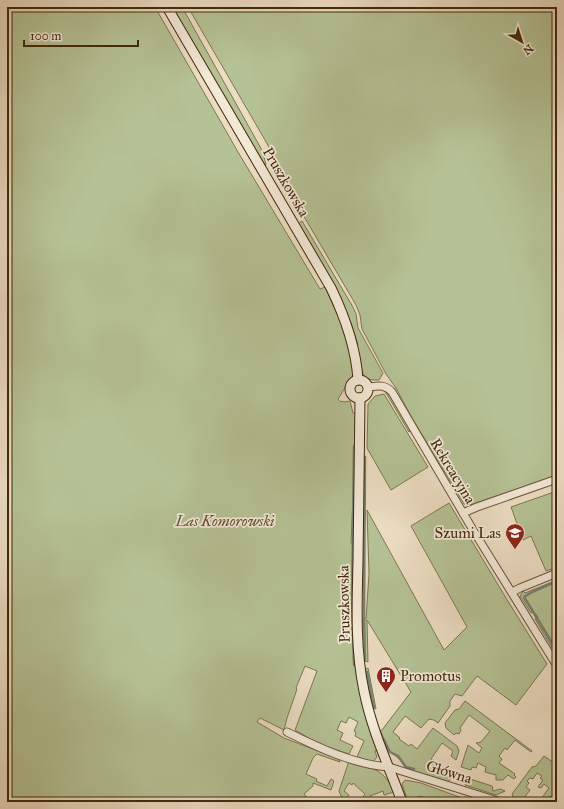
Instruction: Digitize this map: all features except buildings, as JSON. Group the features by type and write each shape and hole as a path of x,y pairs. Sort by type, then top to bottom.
{"street":[{"name":"Pruszkowska","path":"167,7 331,288 349,332 355,356 358,380"},
{"path":"358,380 365,382 368,387 366,394 360,398 353,396 350,389 352,383 358,380"},
{"name":"Rekreacyjna","path":"368,387 383,386 391,390 463,513 557,666"},
{"name":"Pruszkowska","path":"360,398 358,591 358,634 360,662 364,690 373,727 402,802"},
{"path":"463,513 477,506 557,479"},
{"path":"512,592 557,573"},
{"name":"Główna","path":"288,732 323,749 371,765 389,767 501,802"}],"green space":[{"name":"Las Komorowski","path":"7,7 155,7 238,152 320,289 325,287 343,327 348,347 350,348 353,375 338,399 341,402 350,401 353,413 355,413 356,431 351,543 355,543 354,622 372,735 377,749 375,751 377,757 373,762 357,757 364,741 355,736 356,732 354,731 358,722 349,717 346,723 341,721 337,730 343,733 340,740 353,746 349,754 319,744 295,730 317,671 305,666 296,688 297,689 284,730 260,718 257,722 284,738 339,759 340,762 317,754 313,758 306,774 327,786 331,779 334,781 331,790 313,783 313,786 304,794 311,802 7,802"},
{"path":"171,7 182,7 263,152 266,165 257,159"},
{"path":"188,7 557,7 557,475 470,505 464,504 412,418 396,388 386,374 362,329 360,315 356,305 276,169 280,166"},
{"path":"302,221 353,307 356,314 358,328 383,373 379,380 369,379 364,375 356,346 358,345 347,313 324,268 298,224"},
{"path":"385,392 391,397 410,430 409,432"},
{"path":"384,394 428,467 391,490 367,448 368,404 375,396"},
{"path":"557,491 557,567 546,571 531,536 523,540 511,507"},
{"path":"449,503 547,664 516,705 477,676 462,696 455,694 450,701 450,706 438,723 429,719 421,728 405,716 393,732 400,738 399,739 409,746 411,744 417,749 433,728 457,746 459,751 456,760 451,756 453,751 442,743 431,759 453,775 448,782 413,772 414,769 405,766 388,750 386,746 383,747 378,732 382,730 411,692 367,620 368,662 363,660 361,619 366,619 369,574 367,510 444,650 467,627 411,526"},
{"path":"557,580 557,656 535,619 538,617 534,612 531,613 520,596 523,591 525,593"},
{"path":"368,668 376,709 372,708 364,670"},
{"path":"465,701 532,751 531,752 515,740 507,750 505,748 499,756 502,759 499,763 515,774 514,775 516,777 514,779 508,775 503,780 496,780 496,775 485,772 486,767 478,763 476,768 472,767 471,770 461,767 468,745 479,753 482,748 476,743 481,742 490,731 469,715 460,728 461,730 459,734 456,733 454,735 446,728 445,723 455,710 459,709"},
{"path":"544,756 557,765 557,791 545,802 537,802 549,788 544,784 541,788 538,787 543,780 540,778 542,776 537,773 533,779 530,778 527,781 529,783 526,787 530,790 521,802 514,800 512,794 532,767 536,766"},
{"path":"349,761 376,770 386,778 394,792 384,795 383,791 370,796 372,802 363,802 361,800 365,794 353,783 352,785 349,783 344,791 349,795 346,800 341,796 339,791"},
{"path":"467,778 492,786 493,791 500,789 505,791 496,795 465,785"},
{"path":"405,780 421,783 473,802 425,802 427,800 421,796 413,799 414,802 408,802 402,784"}],"waterway":[{"path":"354,446 352,603 354,665"},
{"path":"365,457 365,660"},
{"path":"557,581 524,597 557,651"},
{"path":"367,672 374,707"},
{"path":"380,732 390,752 398,756 406,767 414,769"}],"place":[{"name":"Szumi Las","path":"515,550"},
{"name":"Promotus","path":"386,693"}]}
